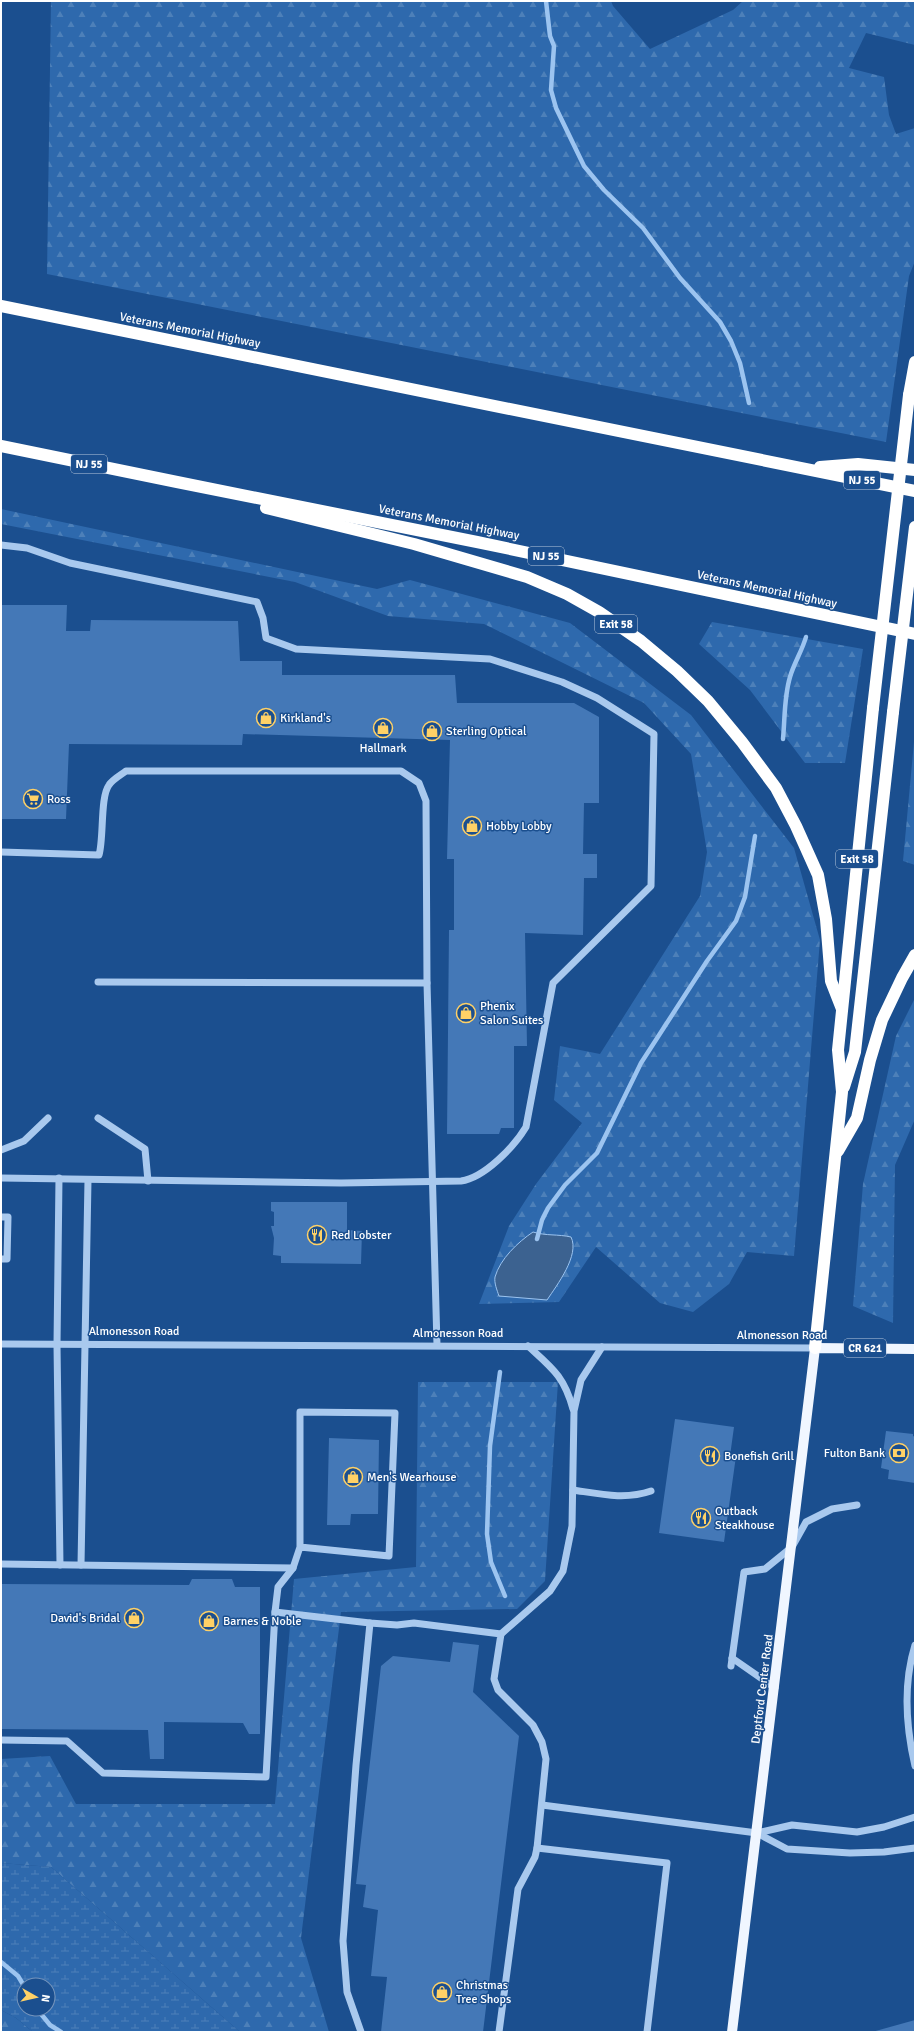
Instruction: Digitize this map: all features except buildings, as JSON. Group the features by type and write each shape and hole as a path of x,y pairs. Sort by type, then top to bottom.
{"highway":[{"name":"Veterans Memorial Highway","path":"1,306 915,491"},
{"name":"Exit 58","path":"842,1092 838,1050 872,708 909,395 915,362"},
{"name":"Veterans Memorial Highway","path":"1,446 485,543 915,634"},
{"path":"809,469 858,464 915,470"},
{"name":"Exit 58","path":"177,482 260,506 414,544 527,577 567,594 641,641 677,671 708,701 742,742 776,788 796,826 818,875 826,919 831,981 842,1009"},
{"path":"815,1348 842,1092 855,1052 915,527"},
{"path":"835,1156 857,1118 870,1060 882,1020 902,978 915,956"}],"main road":[{"name":"Almonesson Road","path":"815,1348 915,1349"},
{"name":"Deptford Center Road","path":"732,2032 775,1688 815,1348"}],"street":[{"path":"1,545 27,548 70,563 257,602 263,618 266,638 296,649 490,659 562,682 597,698 654,734 651,886 553,983 526,1127 520,1138 486,1170 468,1180 433,1181 88,1180 59,1178 1,1178 1,1172"},
{"path":"1,852 99,855 102,844 104,801 109,785 126,771 401,771 419,783 426,801 427,983 437,1346"},
{"path":"98,982 427,983"},
{"path":"1,1150 24,1142 48,1118"},
{"path":"98,1118 145,1149 148,1181"},
{"path":"59,1178 57,1346 60,1565"},
{"path":"81,1565 88,1180"},
{"path":"1,1217 8,1217 7,1259 1,1259"},
{"name":"Almonesson Road","path":"1,1344 57,1346 84,1344 815,1348"},
{"path":"528,1346 556,1371 565,1383 574,1411"},
{"path":"499,2032 518,1888 535,1857 537,1848 546,1759 542,1742 533,1725 498,1690 494,1680 501,1634 550,1591 563,1571 572,1526 574,1411 581,1380 602,1347"},
{"path":"1,1740 67,1741 103,1773 266,1777 275,1612 278,1588 292,1568 300,1547 300,1412 395,1413 389,1556 300,1547"},
{"path":"573,1490 614,1496 636,1496 651,1491"},
{"path":"775,1688 732,1662 744,1572 749,1573 765,1569 792,1547 806,1522 832,1509 857,1505"},
{"path":"1,1564 292,1568"},
{"path":"275,1612 370,1623 397,1625 414,1623 501,1634"},
{"path":"361,2032 347,1992 343,1941 356,1765 370,1623"},
{"path":"915,1645 909,1672 907,1707 908,1730 915,1766"},
{"path":"542,1805 757,1833 792,1825 857,1832 884,1827 915,1817"},
{"path":"757,1833 787,1849 850,1853 884,1852 915,1848"},
{"path":"537,1848 667,1863 647,2032"}],"green space":[{"path":"51,1 611,1 613,6 650,49 733,10 743,1 915,1 915,45 866,33 849,68 884,77 889,115 896,134 915,128 915,261 909,276 886,442 47,274"},
{"path":"1,509 377,589 410,580 570,623 691,715 794,848 820,940 794,1256 747,1252 729,1284 693,1312 660,1303 596,1247 559,1302 479,1304 509,1226 536,1184 582,1123 554,1100 560,1046 600,1054 700,896 707,852 691,754 644,703 484,624 388,616 295,582 1,524"},
{"path":"712,622 863,649 845,763 805,763 750,690 699,644"},
{"path":"915,731 915,865 903,861"},
{"path":"915,998 915,1119 895,1165 893,1323 853,1306 863,1184 896,1036"},
{"path":"418,1382 558,1382 545,1581 517,1609 341,1612 301,1938 329,2032 240,2032 51,1867 1,1863 1,1759 50,1756 76,1804 275,1804 294,1579 416,1567"},
{"path":"1,1863 51,1867 240,2032 33,2032 16,2018 1,2010"},
{"path":"1,2010 16,2018 33,2032 1,2032"}],"shaded area":[{"path":"533,1232 571,1237 573,1244 572,1252 566,1270 547,1300 499,1296 495,1282 497,1270 505,1257 521,1241"}],"waterway":[{"path":"546,1 550,36 554,46 551,90 556,108 584,166 604,190 643,228 680,278 720,322 731,341 740,363 749,403"},
{"path":"783,739 788,685 806,637"},
{"path":"537,1239 542,1220 548,1208 565,1185 597,1153 641,1063 707,961 736,921 745,897 755,836"},
{"path":"500,1372 490,1446 487,1534 491,1562 505,1596"},
{"path":"1,1962 19,1977"},
{"path":"44,2017 50,2025 61,2032"}],"place":[{"name":"Kirkland's","path":"266,718"},
{"name":"Hallmark","path":"383,728"},
{"name":"Sterling Optical","path":"432,731"},
{"name":"Ross","path":"33,799"},
{"name":"Hobby Lobby","path":"472,826"},
{"name":"Phenix Salon Suites","path":"466,1013"},
{"name":"Red Lobster","path":"317,1235"},
{"name":"Fulton Bank","path":"899,1453"},
{"name":"Bonefish Grill","path":"710,1456"},
{"name":"Men's Wearhouse","path":"353,1477"},
{"name":"Outback Steakhouse","path":"701,1518"},
{"name":"David's Bridal","path":"134,1618"},
{"name":"Barnes & Noble","path":"209,1621"},
{"name":"Christmas Tree Shops","path":"442,1992"}]}
